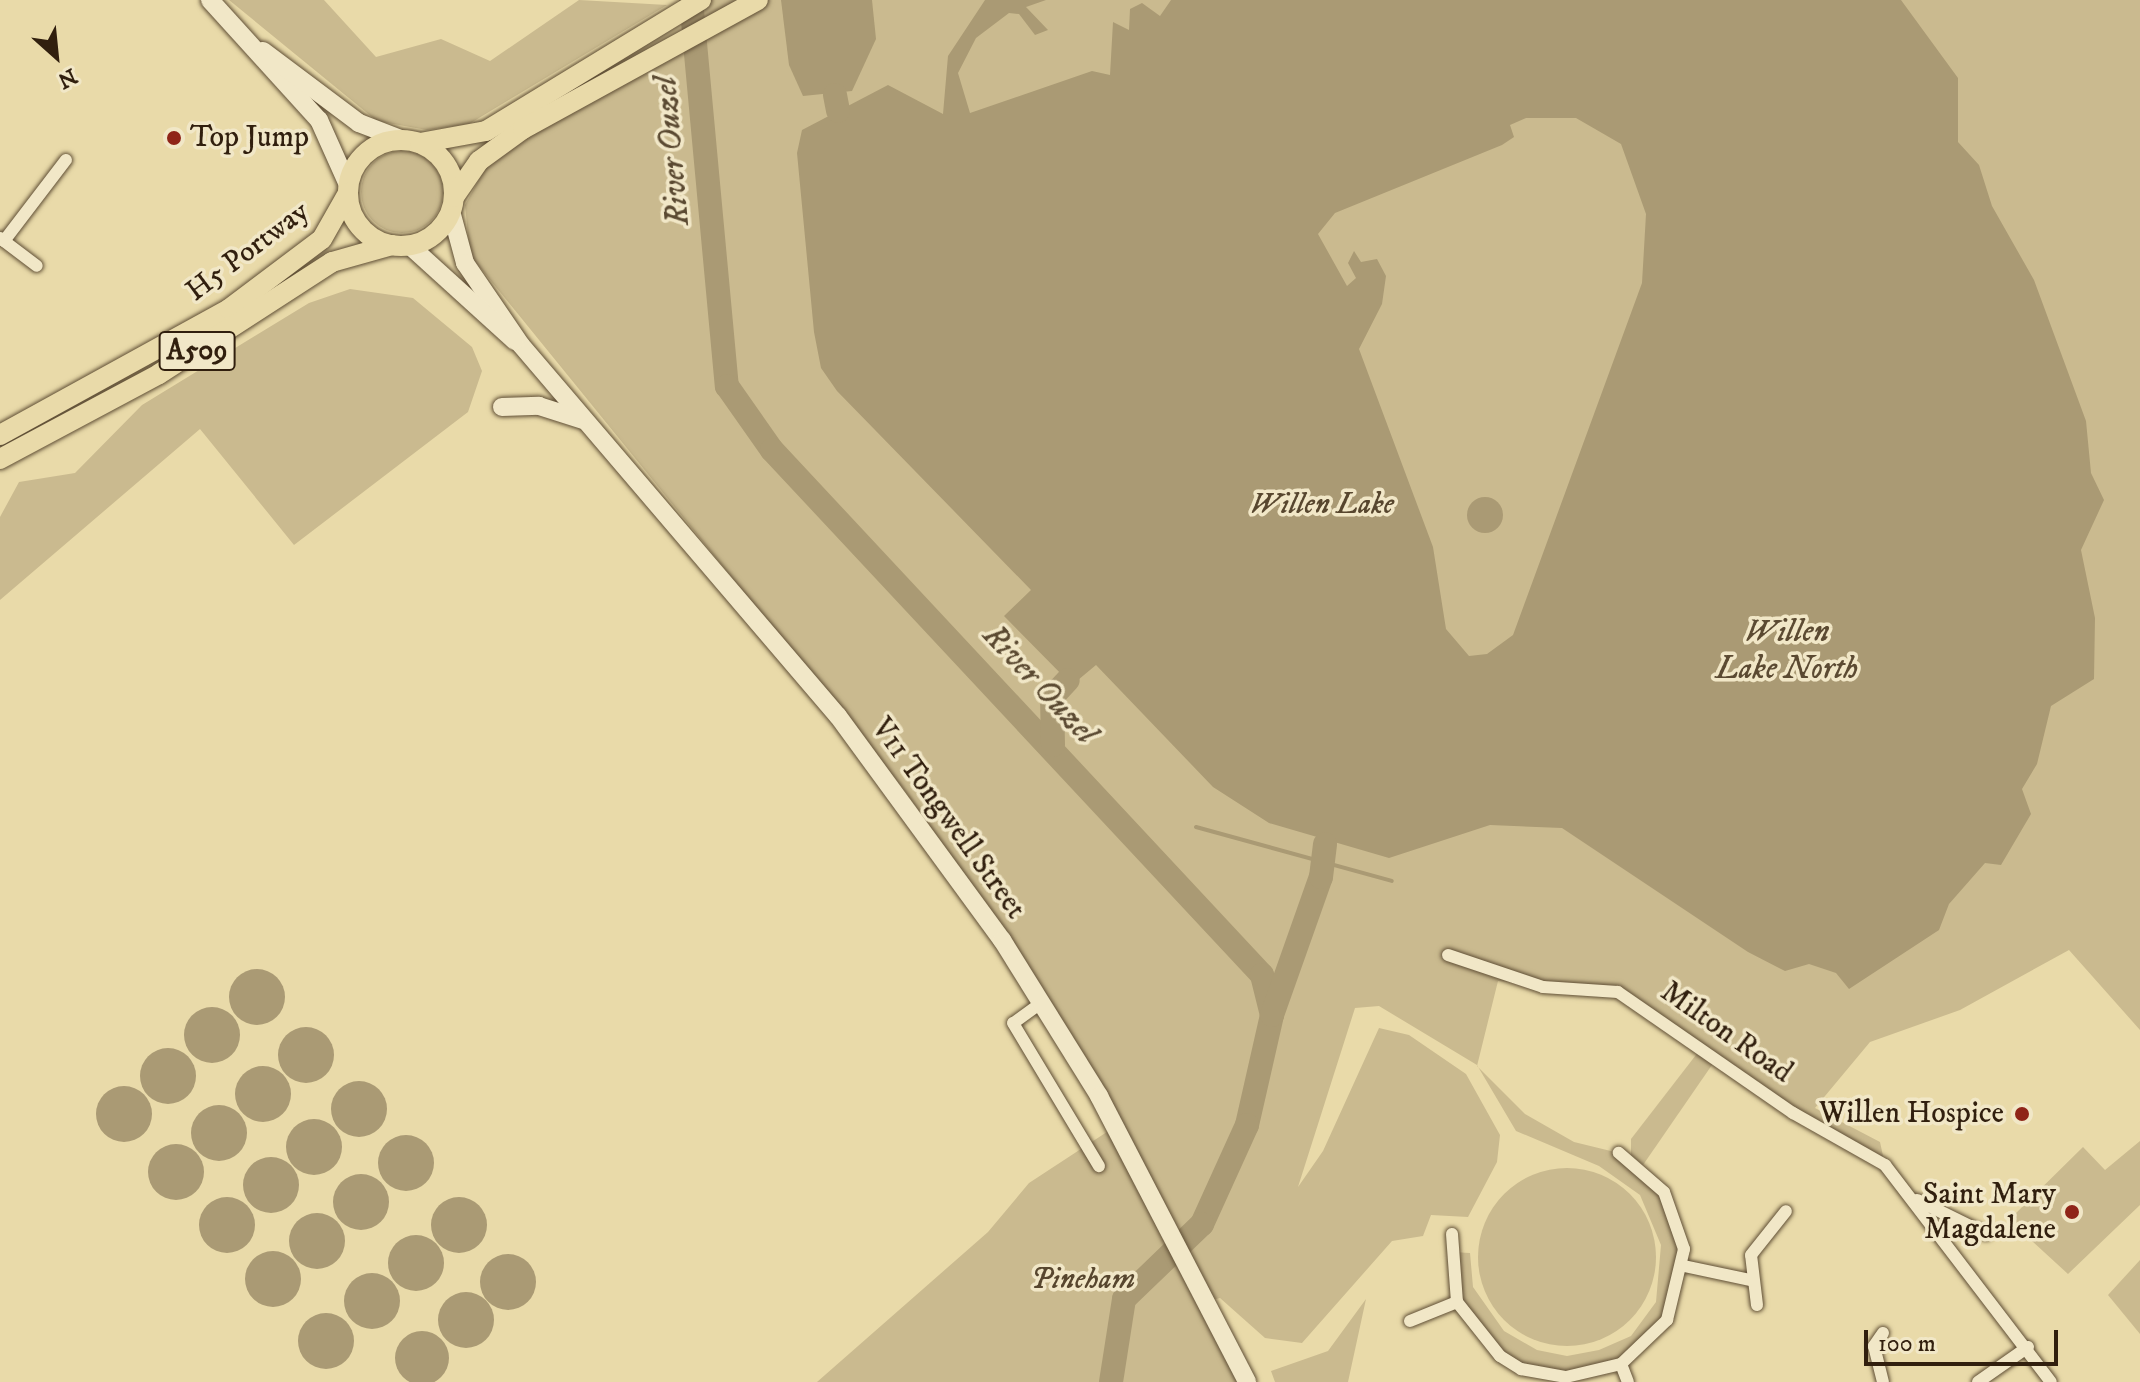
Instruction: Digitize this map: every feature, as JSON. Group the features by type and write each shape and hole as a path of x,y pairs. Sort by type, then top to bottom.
{"main road":[{"name":"A509","path":"519,122 639,34 701,0"},
{"name":"A509","path":"400,245 435,234 491,139 758,0"},
{"name":"A509","path":"348,190 366,153 411,141 491,139"},
{"path":"411,141 446,164 453,204"},
{"path":"348,190 361,227 400,245"},
{"name":"H5 Portway","path":"0,435 229,309 322,239 348,190"},
{"name":"H5 Portway","path":"0,459 159,374 332,262 400,245"}],"street":[{"path":"210,0 263,51 359,123 411,141"},
{"path":"263,51 334,141 348,190"},
{"path":"37,266 2,240 66,160"},
{"name":"V11 Tongwell Street","path":"453,204 465,263 521,345 838,716 955,872 1099,1096 1208,1301 1247,1382"},
{"name":"V11 Tongwell Street","path":"400,245 521,345"},
{"path":"502,407 539,406 585,421"},
{"name":"Milton Road","path":"1448,955 1498,977 1618,992 1652,1009 1793,1113 1885,1165 1915,1199 2028,1347 2051,1382"},
{"path":"1041,1003 1013,1023 1099,1166"},
{"path":"1452,1234 1457,1302 1486,1344 1519,1376 1566,1377 1621,1364 1667,1320 1684,1266 1672,1207 1634,1164 1619,1153"},
{"path":"1915,1199 1986,1234"},
{"path":"1757,1305 1750,1280 1751,1255 1786,1211"},
{"path":"1684,1266 1750,1280"},
{"path":"1410,1321 1457,1302"},
{"path":"1883,1333 1874,1346 1883,1382"},
{"path":"1978,1382 2028,1347"},
{"path":"1621,1364 1628,1382"}],"green space":[{"path":"229,0 324,0 376,57 441,39 490,61 579,0 667,5 469,124 427,130 377,121"},
{"name":"Willen Lake","path":"692,0 2140,0 2140,1030 2069,950 1960,1010 1870,1042 1815,1108 1880,1142 1885,1165 1793,1113 1618,993 1498,981 1477,1065 1379,1006 1355,1008 1298,1187 1323,1151 1379,1028 1409,1035 1466,1074 1500,1135 1497,1162 1468,1217 1431,1215 1423,1236 1392,1241 1302,1343 1265,1338 1220,1298 1209,1301 1247,1382 817,1382 988,1232 1029,1183 1116,1126 1018,951 903,788 470,255 465,205 486,167 546,115 696,32"},
{"path":"402,151 418,154 431,163 440,176 443,192 440,208 431,221 418,230 402,233 386,230 373,221 364,208 361,192 364,176 373,163 386,154"},
{"path":"350,289 413,298 472,347 482,371 468,412 294,545 200,429 0,600 0,517 19,482 75,473 142,405 309,303"},
{"path":"1699,1051 1714,1062 1643,1165 1631,1155 1631,1139"},
{"path":"1478,1067 1525,1114 1574,1142 1619,1153 1664,1192 1680,1230 1674,1304 1639,1353 1591,1374 1521,1369 1457,1302 1452,1252 1470,1253 1473,1287 1504,1331 1537,1350 1567,1356 1599,1350 1631,1336 1656,1302 1661,1245 1640,1195 1599,1166 1516,1131"},
{"path":"2140,1141 2140,1205 2068,1274 2009,1220 2083,1147 2105,1170"},
{"path":"1567,1168 1601,1175 1630,1194 1649,1223 1656,1257 1649,1291 1630,1320 1601,1339 1567,1346 1533,1339 1504,1320 1485,1291 1478,1257 1485,1223 1504,1194 1533,1175"},
{"path":"2140,1260 2140,1334 2108,1295"},
{"path":"1366,1299 1348,1382 1275,1382 1271,1371 1328,1351"}],"water":[{"path":"781,0 872,0 876,39 852,91 803,96 789,65"},
{"name":"Willen Lake North","path":"985,0 1046,0 1026,7 1048,30 1035,35 1019,14 1009,13 976,38 958,73 970,113 1092,71 1110,75 1113,22 1129,30 1130,9 1142,3 1160,16 1171,0 1901,0 1958,78 1958,142 1979,165 1992,206 2034,280 2086,421 2091,473 2104,500 2081,550 2095,618 2094,679 2051,706 2037,764 2022,789 2031,814 2001,865 1985,863 1949,904 1939,930 1849,989 1836,973 1809,964 1785,971 1748,952 1562,828 1490,825 1389,858 1269,823 1213,787 1096,665 1072,685 1004,616 1031,590 837,391 821,368 814,332 797,153 802,130 888,85 943,114 948,56","holes":["1526,118 1576,118 1621,144 1646,214 1642,283 1513,635 1487,654 1469,656 1446,629 1433,547 1359,349 1382,304 1386,276 1377,259 1361,262 1354,251 1348,263 1356,278 1347,286 1318,234 1335,213 1502,145 1514,137 1510,125"]},
{"path":"1485,497 1498,502 1503,515 1498,528 1485,533 1472,528 1467,515 1472,502"},
{"path":"257,969 276,978 285,997 276,1016 257,1025 238,1016 229,997 238,978"},
{"path":"212,1007 231,1016 240,1035 231,1054 212,1063 193,1054 184,1035 193,1016"},
{"path":"306,1027 325,1036 334,1055 325,1074 306,1083 287,1074 278,1055 287,1036"},
{"path":"168,1048 187,1057 196,1076 187,1095 168,1104 149,1095 140,1076 149,1057"},
{"path":"263,1066 282,1075 291,1094 282,1113 263,1122 244,1113 235,1094 244,1075"},
{"path":"359,1081 378,1090 387,1109 378,1128 359,1137 340,1128 331,1109 340,1090"},
{"path":"124,1086 143,1095 152,1114 143,1133 124,1142 105,1133 96,1114 105,1095"},
{"path":"219,1105 238,1114 247,1133 238,1152 219,1161 200,1152 191,1133 200,1114"},
{"path":"314,1119 333,1128 342,1147 333,1166 314,1175 295,1166 286,1147 295,1128"},
{"path":"406,1135 425,1144 434,1163 425,1182 406,1191 387,1182 378,1163 387,1144"},
{"path":"176,1144 195,1153 204,1172 195,1191 176,1200 157,1191 148,1172 157,1153"},
{"path":"271,1157 290,1166 299,1185 290,1204 271,1213 252,1204 243,1185 252,1166"},
{"path":"361,1174 380,1183 389,1202 380,1221 361,1230 342,1221 333,1202 342,1183"},
{"path":"227,1197 246,1206 255,1225 246,1244 227,1253 208,1244 199,1225 208,1206"},
{"path":"459,1197 478,1206 487,1225 478,1244 459,1253 440,1244 431,1225 440,1206"},
{"path":"317,1213 336,1222 345,1241 336,1260 317,1269 298,1260 289,1241 298,1222"},
{"path":"416,1235 435,1244 444,1263 435,1282 416,1291 397,1282 388,1263 397,1244"},
{"path":"273,1251 292,1260 301,1279 292,1298 273,1307 254,1298 245,1279 254,1260"},
{"path":"508,1254 527,1263 536,1282 527,1301 508,1310 489,1301 480,1282 489,1263"},
{"path":"372,1273 391,1282 400,1301 391,1320 372,1329 353,1320 344,1301 353,1282"},
{"path":"466,1292 485,1301 494,1320 485,1339 466,1348 447,1339 438,1320 447,1301"},
{"path":"326,1313 345,1322 354,1341 345,1360 326,1369 307,1360 298,1341 307,1322"},
{"path":"422,1331 441,1339 449,1358 441,1377 422,1385 403,1377 395,1358 403,1339"}],"waterway":[{"name":"River Ouzel","path":"691,0 727,386 772,450 1262,975 1272,1015 1247,1125 1202,1224 1124,1299 1111,1382"},
{"path":"835,95 838,111"},
{"path":"1053,745 1052,697 1068,680"},
{"path":"1196,827 1392,881"},
{"path":"1272,1015 1321,877 1325,844"}],"place":[{"name":"Top Jump","path":"174,138"},
{"name":"Willen Hospice","path":"2022,1114"},
{"name":"Saint Mary Magdalene","path":"2072,1212"}],"park label":[{"name":"Pineham","path":"1083,1280"}]}
